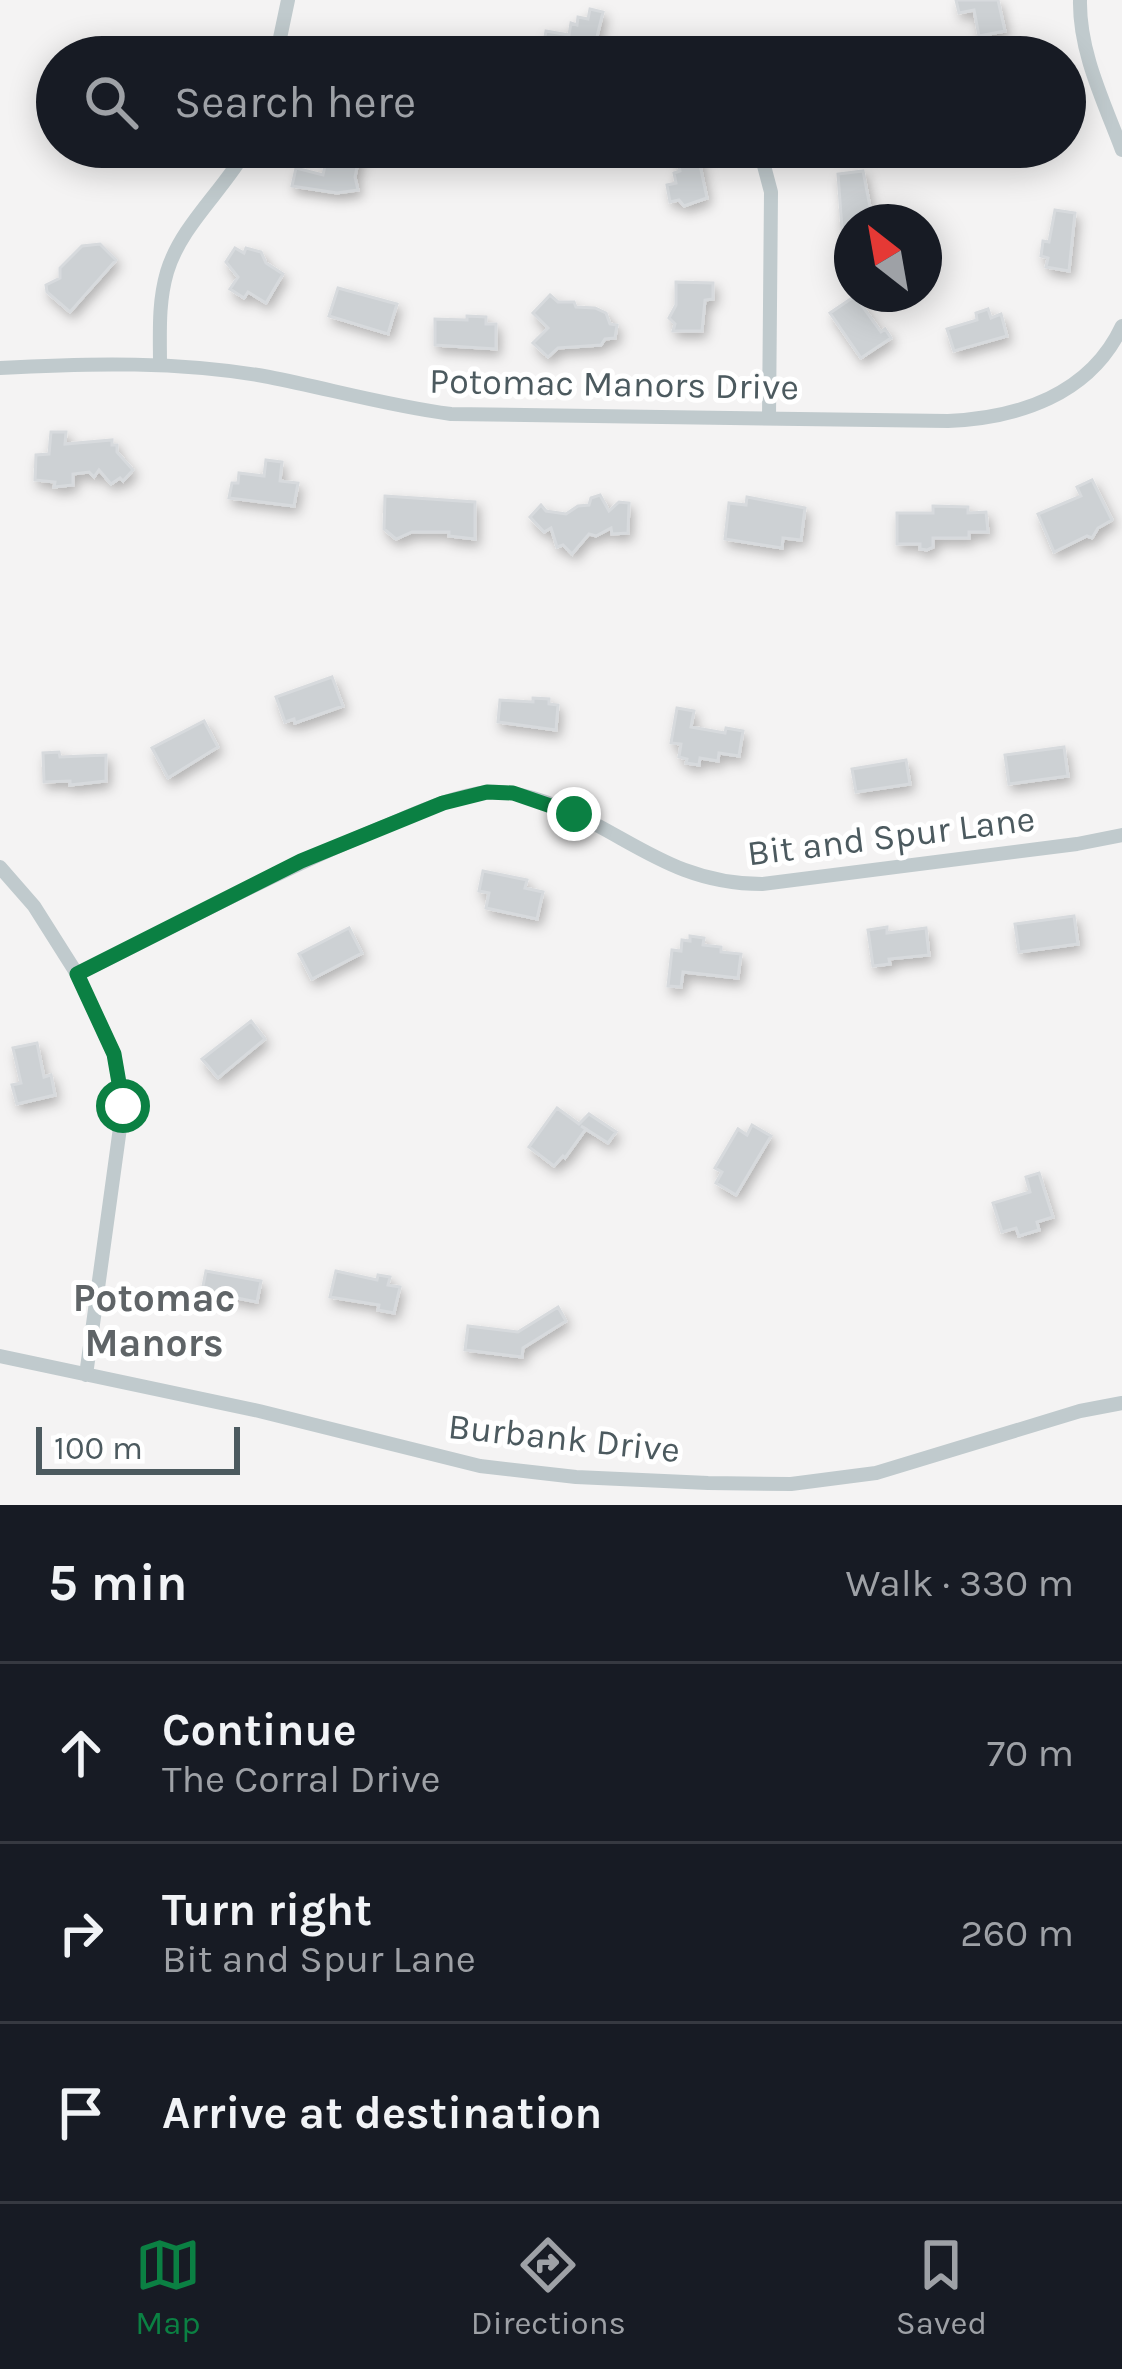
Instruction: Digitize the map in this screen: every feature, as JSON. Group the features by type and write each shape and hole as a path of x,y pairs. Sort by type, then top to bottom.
{"street":[{"path":"280,36 288,0"},
{"path":"1080,0 1083,36"},
{"path":"1086,48 1122,150"},
{"path":"160,365 160,308 168,269 233,168"},
{"path":"766,168 771,214 769,418"},
{"name":"Potomac Manors Drive","path":"0,368 160,365 266,377 392,406 451,413 994,419 1030,409 1077,381 1122,326"},
{"name":"Bit and Spur Lane","path":"77,974 301,861 443,803 487,792 537,799 585,818 678,870 725,884 762,884 1122,835"},
{"path":"0,867 34,906 77,974 114,1054 123,1106 86,1375"},
{"name":"Burbank Drive","path":"0,1356 259,1411 480,1466 576,1477 708,1483 791,1484 876,1473 1080,1411 1122,1403"}],"building":[{"path":"956,0 998,0 1005,31 979,36 974,10 959,13"},
{"path":"590,9 603,12 597,36 545,36 546,31 569,35 578,17 588,19"},
{"path":"296,168 323,175 324,168 357,168 358,190 337,193 292,186"},
{"path":"701,168 707,198 684,206 679,200 670,202 667,185 676,183 674,173"},
{"path":"863,171 869,204 840,204 838,174"},
{"path":"1055,210 1075,213 1069,271 1046,267 1048,258 1041,256"},
{"path":"100,244 116,260 70,312 47,292 46,285 60,278 60,268 82,246"},
{"path":"235,248 261,252 266,263 283,274 266,303 248,292 244,298 230,289 238,277 226,262"},
{"path":"676,282 713,283 713,299 705,300 702,331 673,331 675,324 669,318 676,305"},
{"path":"338,288 397,304 388,334 329,316"},
{"path":"550,295 558,302 606,313 610,324 617,325 615,338 601,345 558,348 548,357 533,343 548,328 533,313"},
{"path":"988,309 991,318 1001,314 1007,336 954,351 947,329 977,320 976,313"},
{"path":"867,312 891,338 861,358 830,313"},
{"path":"467,316 486,317 486,324 496,324 496,349 435,345 435,319 467,320"},
{"path":"51,432 66,432 65,444 112,440 133,470 123,481 120,478 111,484 99,470 94,477 89,472 73,474 73,485 54,487 55,482 35,480 36,455 49,454"},
{"path":"266,460 282,462 280,481 298,483 294,506 229,498 239,473 264,476"},
{"path":"1092,480 1112,520 1092,538 1087,536 1054,552 1038,514 1081,496 1077,487"},
{"path":"600,495 609,511 619,502 629,503 628,533 612,534 611,528 596,536 589,534 572,554 563,545 557,547 551,528 544,532 530,517 541,505 546,511 566,514"},
{"path":"385,496 475,502 475,539 449,536 449,532 412,532 396,539 384,529"},
{"path":"747,497 805,508 801,540 783,538 782,548 725,539 729,503 746,505"},
{"path":"933,506 986,512 988,532 969,532 969,538 933,538 933,547 927,550 920,549 920,544 897,544 897,513 933,513"},
{"path":"332,677 343,706 295,723 294,719 285,722 276,697"},
{"path":"533,698 558,705 556,730 498,722 500,700 533,702"},
{"path":"677,708 694,711 691,727 743,731 739,756 719,753 718,761 700,758 699,765 686,763 687,759 679,757 681,744 671,743"},
{"path":"204,721 218,747 168,778 152,748"},
{"path":"1064,747 1068,776 1009,784 1005,755"},
{"path":"59,752 60,757 106,755 106,781 44,782 43,753"},
{"path":"906,760 910,784 856,792 852,769"},
{"path":"483,871 527,880 525,888 543,892 537,919 486,908 489,893 479,891"},
{"path":"1074,916 1078,944 1019,952 1015,924"},
{"path":"887,927 887,933 926,928 929,955 889,959 890,964 873,966 868,930"},
{"path":"349,928 362,953 312,979 299,954"},
{"path":"690,936 704,938 703,945 721,947 721,952 741,954 738,978 683,972 681,987 668,986 672,950 681,951 682,940 690,941"},
{"path":"251,1021 265,1039 218,1078 202,1059"},
{"path":"37,1043 44,1077 51,1075 55,1095 17,1104 12,1085 21,1083 13,1048"},
{"path":"557,1108 579,1124 589,1114 616,1132 608,1143 586,1129 554,1166 529,1147"},
{"path":"752,1125 771,1136 736,1195 716,1183 722,1172 715,1168 738,1129 747,1135"},
{"path":"1039,1173 1053,1217 1037,1222 1039,1230 1019,1236 1016,1228 1002,1232 993,1203 1030,1192 1026,1177"},
{"path":"206,1271 261,1281 257,1302 202,1291"},
{"path":"336,1271 377,1280 378,1275 390,1277 388,1285 400,1287 394,1313 378,1310 379,1305 330,1297"},
{"path":"558,1307 566,1321 523,1348 522,1357 465,1350 468,1326 518,1332"}],"district":[{"name":"Potomac Manors","path":"154,1320"}],"route":[{"path":"123,1106 114,1054 77,974 301,861 443,803 487,792 513,793 574,814"}]}
